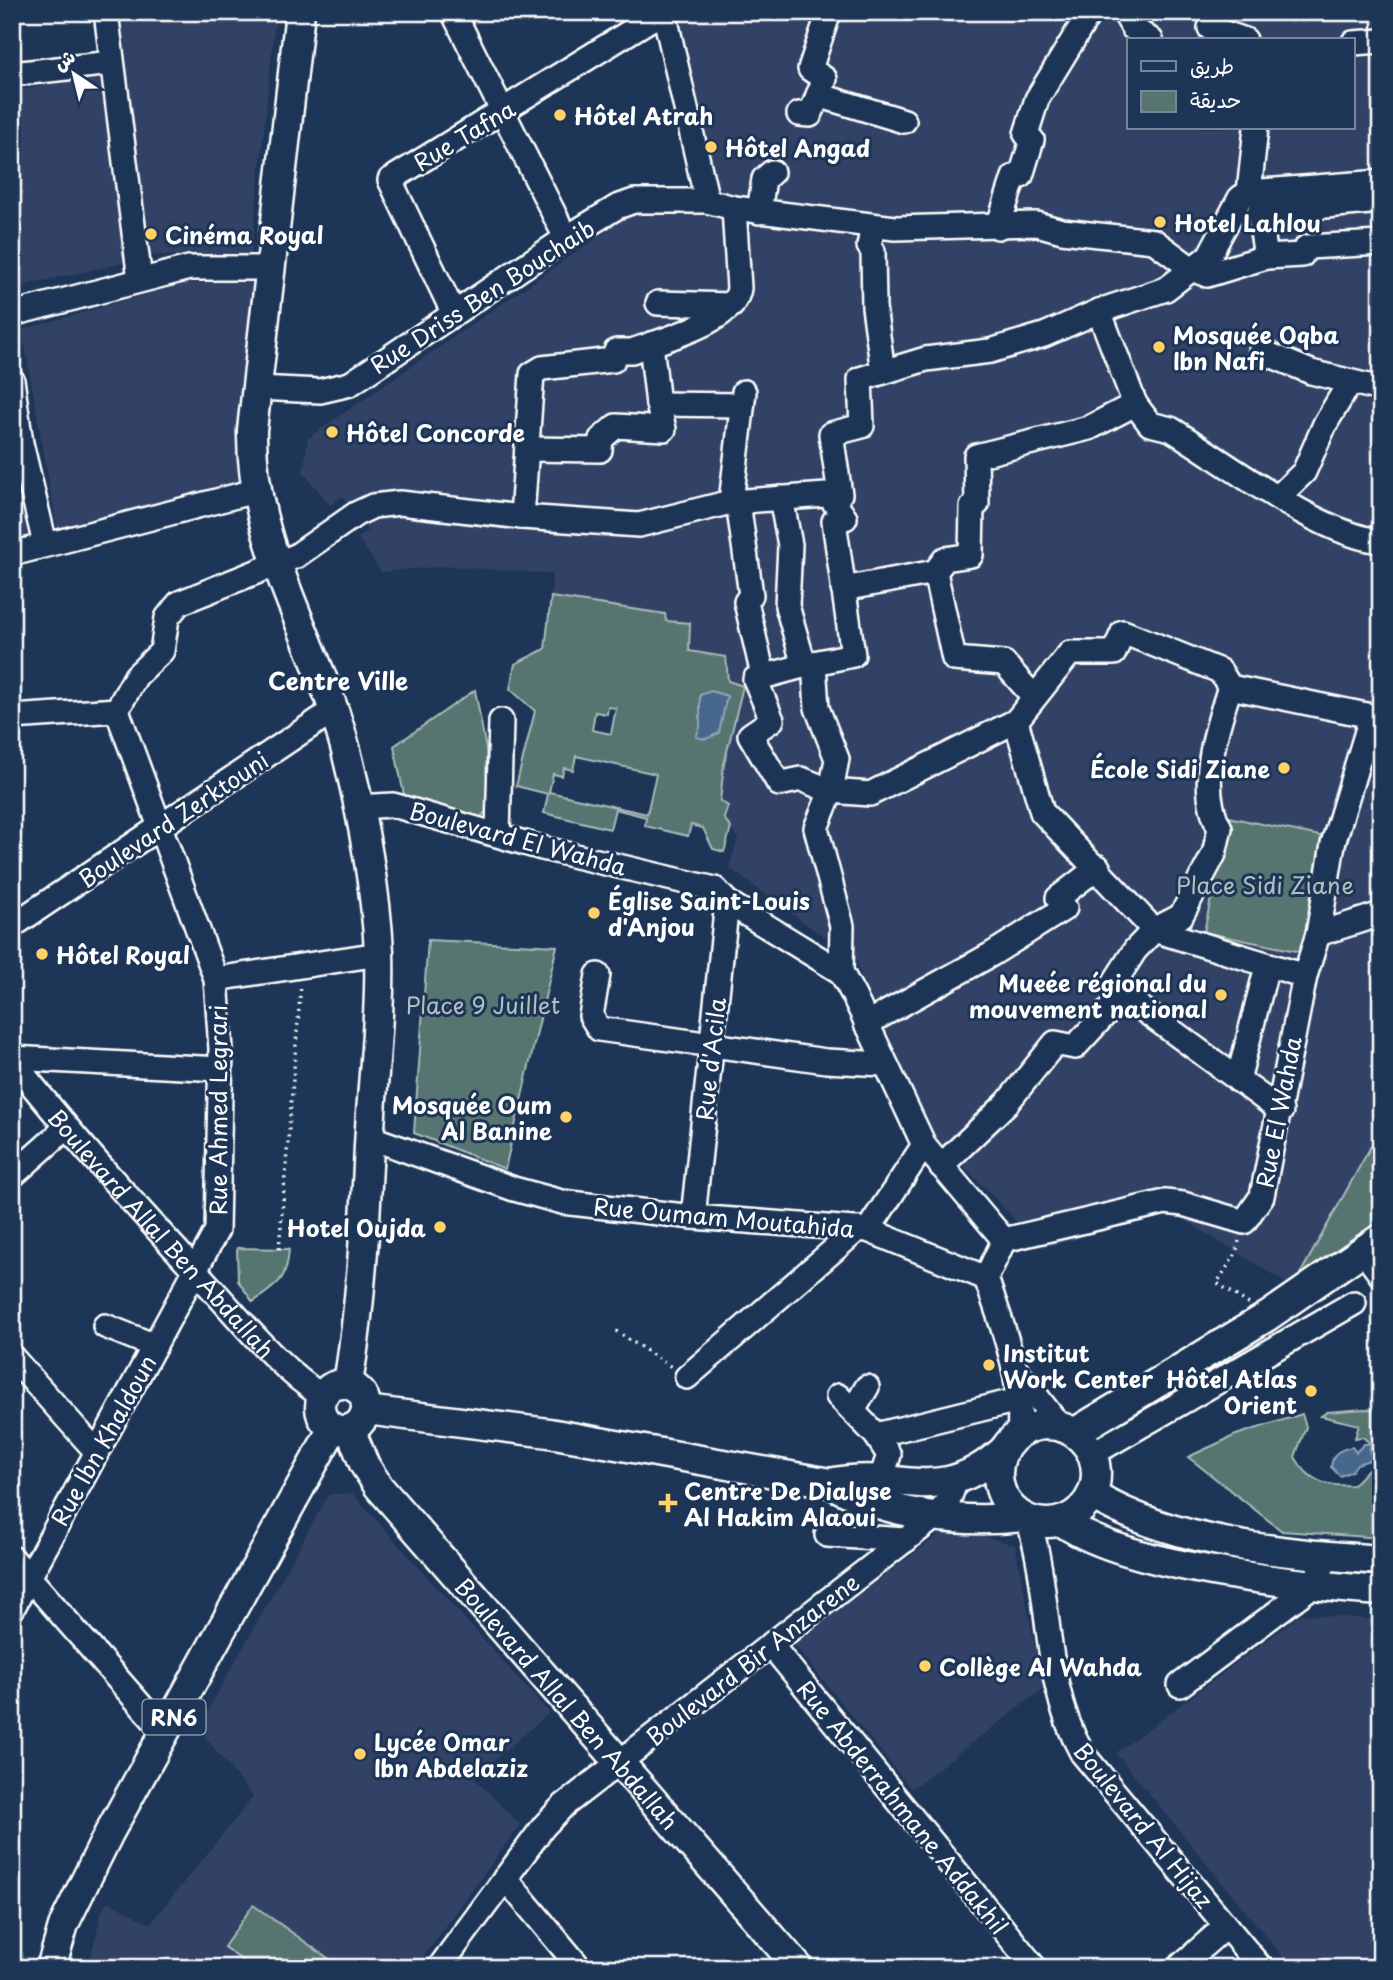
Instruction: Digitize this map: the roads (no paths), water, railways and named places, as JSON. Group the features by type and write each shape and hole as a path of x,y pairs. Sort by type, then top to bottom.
{"main road":[{"path":"300,12 252,430 255,491 275,564 334,710 349,763 377,922 379,954 369,1137 357,1326 348,1384"},
{"path":"1075,1438 1268,1316 1372,1244"},
{"path":"350,1422 363,1394 348,1384 333,1385 322,1396 321,1415 350,1422 549,1433 830,1483 859,1477 877,1491 935,1517 1039,1525 1076,1532 1118,1547 1238,1573 1312,1586 1381,1591"},
{"name":"RN6","path":"51,1968 64,1924 109,1833 165,1733 350,1422"},
{"name":"Boulevard Allal Ben Abdallah","path":"350,1422 364,1464 379,1487 799,1968"},
{"path":"877,1491 956,1480 974,1474 1012,1442 1039,1426 1075,1438 1096,1474 1092,1495 1079,1511 1039,1525 1014,1511 1001,1493 998,1471 1012,1442"},
{"path":"1092,1495 1142,1520 1242,1545 1381,1560"}],"street":[{"path":"106,12 140,280"},
{"path":"453,12 566,238"},
{"path":"663,12 707,201"},
{"name":"Rue Tafna","path":"453,312 390,180 663,12"},
{"path":"799,114 810,115 825,79 810,69 829,12"},
{"path":"998,227 1014,177 1021,176 1032,140 1026,134 1037,99 1090,12"},
{"path":"1124,12 1133,29 1148,38"},
{"path":"1210,28 1232,38"},
{"path":"1354,43 1381,41"},
{"path":"12,74 112,63"},
{"path":"818,96 904,121"},
{"path":"1250,192 1256,130"},
{"path":"759,212 764,179 772,172"},
{"path":"1266,257 1259,212 1381,182"},
{"path":"12,717 117,710 136,676 162,651 171,610 179,603 296,556 356,514 373,506 400,503 522,517 639,525 734,502 840,494 831,434 862,426 860,379 926,359 990,351 1044,335 1100,311 1166,289 1187,264 1209,256 1240,198 1250,192 1381,201"},
{"name":"Rue Driss Ben Bouchaib","path":"257,388 320,391 349,384 566,238 617,207 634,201 707,201 759,212 873,226 998,227 1037,224 1062,231 1154,241 1187,264"},
{"path":"522,517 533,374 542,368 613,360 616,351 632,351 724,315 738,297 739,288 734,208"},
{"path":"873,226 869,246 873,251 874,307 883,372"},
{"path":"1187,264 1207,275 1266,257 1301,255 1307,247 1381,243"},
{"path":"12,314 189,268 272,268"},
{"path":"659,303 732,305"},
{"path":"1100,311 1135,404 1150,424 1171,429 1279,496 1357,539 1381,541"},
{"path":"527,449 600,450 601,439 616,426 664,429 658,404 651,344"},
{"path":"1261,351 1311,372 1381,389"},
{"path":"12,380 21,443 45,544"},
{"path":"1279,496 1304,472 1325,424 1350,382"},
{"path":"658,404 743,399 734,502 751,595 746,602 763,675"},
{"path":"843,589 935,572 944,559 971,555 972,507 977,504 976,456 1089,428 1135,404"},
{"path":"12,554 255,491"},
{"path":"829,495 845,518 834,521 853,655 755,679 772,720 750,735 779,785 801,779 831,791 870,794 1016,721 1033,696 1070,653 1114,653 1123,632 1220,671 1230,687 1211,767 1210,811 1220,828 1213,855 1181,916 1154,930 1115,978 1116,988 1281,1111"},
{"path":"781,498 790,545 786,606 809,664 817,708 837,759 831,791 816,828 842,926 841,972 924,1145 1004,1240 986,1278 1015,1367 1018,1400 1012,1442"},
{"path":"935,572 954,659 1004,663 1033,696"},
{"path":"1230,687 1376,718"},
{"name":"Rue Ahmed Legrari","path":"117,710 216,979 220,1018 217,1230 195,1271"},
{"name":"Boulevard Zerktouni","path":"12,926 334,710"},
{"name":"Rue El Wahda","path":"1004,1240 1165,1202 1183,1204 1244,1222 1262,1196 1281,1111 1305,976 1318,933 1333,844 1376,718"},
{"path":"498,834 501,721"},
{"path":"1016,721 1042,812 1098,867 1154,930 1305,976"},
{"name":"Boulevard El Wahda","path":"356,807 393,805 542,848 715,889 727,902 841,972"},
{"path":"866,1024 992,954 1065,908 1058,898 1098,867"},
{"name":"Rue d'Acila","path":"693,1217 727,902"},
{"path":"1318,933 1381,914"},
{"path":"216,979 379,954"},
{"path":"1238,1080 1267,966"},
{"path":"598,975 591,1016 599,1029 827,1061 884,1064"},
{"path":"941,1166 1007,1103 1055,1043 1075,1047 1123,995"},
{"path":"12,1059 220,1069"},
{"name":"Boulevard Allal Ben Abdallah","path":"12,1059 65,1128 195,1271 289,1371 322,1396"},
{"path":"12,1176 65,1128"},
{"name":"Rue Oumam Moutahida","path":"369,1137 540,1197 693,1217 863,1229 986,1278"},
{"path":"687,1377 863,1229 924,1145"},
{"path":"1372,1244 1381,1275"},
{"name":"Rue Ibn Khaldoun","path":"12,1609 195,1271"},
{"path":"1015,1367 1075,1438 1354,1303"},
{"path":"105,1326 155,1346"},
{"path":"12,1357 96,1451"},
{"path":"867,1387 845,1403 876,1435 889,1455 877,1491"},
{"path":"876,1435 1018,1400"},
{"name":"Boulevard Bir Anzarene","path":"439,1968 555,1814 618,1762 935,1517 948,1502 956,1480"},
{"name":"Boulevard Al Hijaz","path":"1039,1525 1058,1691 1066,1725 1082,1753 1261,1968"},
{"path":"827,1535 906,1540"},
{"path":"1238,1573 1242,1545"},
{"path":"1180,1685 1312,1586 1328,1556"},
{"path":"12,1558 165,1733"},
{"name":"Rue Abderrahmane Addakhil","path":"771,1645 1035,1968"},
{"path":"505,1878 580,1968"},
{"path":"1178,1968 1225,1927"}],"place":[{"name":"Hôtel Atrah","path":"560,115"},
{"name":"Hôtel Angad","path":"711,147"},
{"name":"Hotel Lahlou","path":"1160,222"},
{"name":"Cinéma Royal","path":"151,234"},
{"name":"Mosquée Oqba Ibn Nafi","path":"1159,347"},
{"name":"Hôtel Concorde","path":"332,432"},
{"name":"École Sidi Ziane","path":"1284,768"},
{"name":"Église Saint-Louis d'Anjou","path":"594,913"},
{"name":"Hôtel Royal","path":"42,954"},
{"name":"Mueée régional du mouvement national","path":"1221,995"},
{"name":"Mosquée Oum Al Banine","path":"566,1117"},
{"name":"Hotel Oujda","path":"440,1227"},
{"name":"Institut Work Center","path":"989,1365"},
{"name":"Hôtel Atlas Orient","path":"1311,1391"},
{"name":"Centre De Dialyse Al Hakim Alaoui","path":"668,1503"},
{"name":"Collège Al Wahda","path":"925,1666"},
{"name":"Lycée Omar Ibn Abdelaziz","path":"360,1754"}],"district":[{"name":"Centre Ville","path":"338,680"}],"park label":[{"name":"Place Sidi Ziane","path":"1265,884"},
{"name":"Place 9 Juillet","path":"483,1004"}]}
